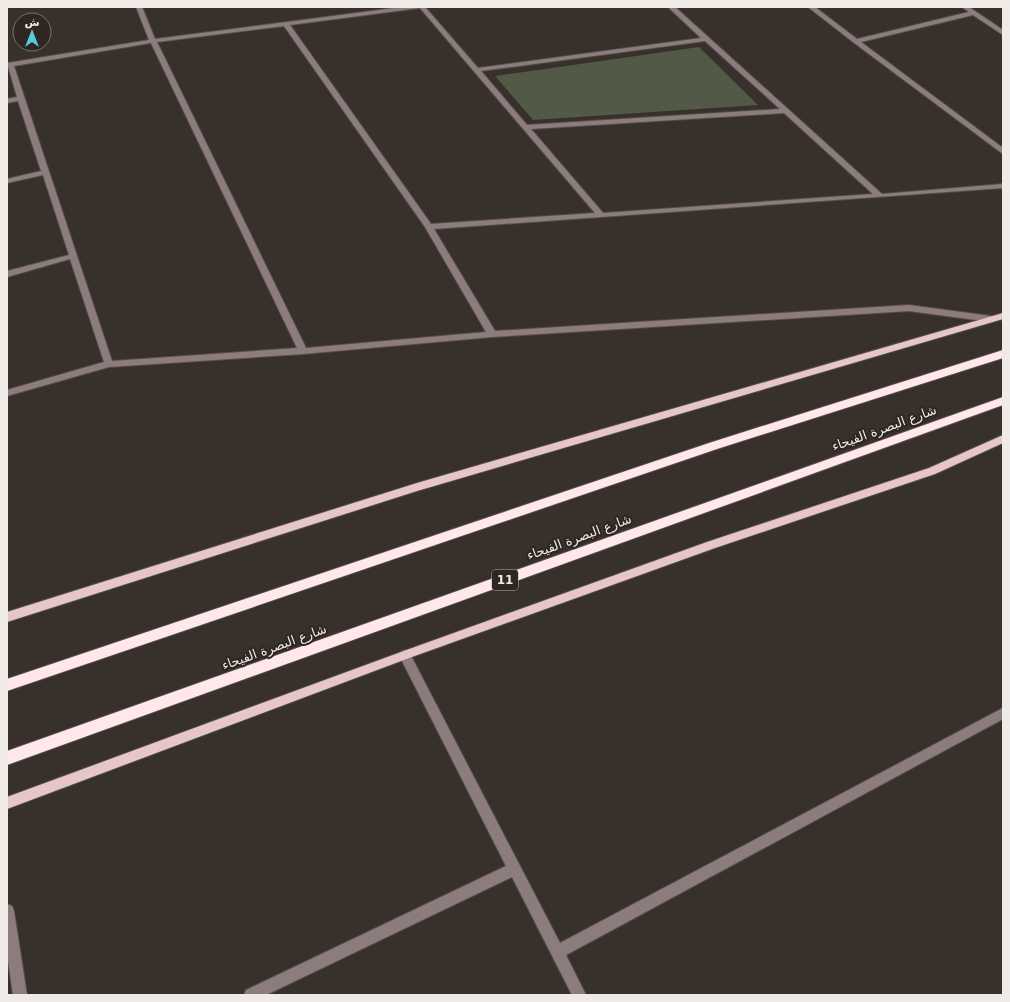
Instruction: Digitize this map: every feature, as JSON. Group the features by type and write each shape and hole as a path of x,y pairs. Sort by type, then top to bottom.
{"highway":[{"path":"7,685 713,446 1003,354"},
{"name":"شارع البصرة الفيحاء","path":"7,758 1003,401"}],"main road":[{"path":"7,617 417,487 991,318 1003,316"},
{"path":"7,803 405,655 711,545 932,471 1003,439"}],"street":[{"path":"138,7 303,351"},
{"path":"109,364 46,172 21,98 8,65 153,41 417,7"},
{"path":"422,7 601,215"},
{"path":"671,7 880,196"},
{"path":"811,7 1003,152"},
{"path":"965,7 1003,33"},
{"path":"855,41 974,13"},
{"path":"286,24 429,227 492,334"},
{"path":"476,70 707,39"},
{"path":"7,101 21,98"},
{"path":"525,127 786,111"},
{"path":"7,181 46,172"},
{"path":"429,227 880,196 1003,186"},
{"path":"7,274 73,256"},
{"path":"7,393 109,364 303,351 492,334 909,308 991,318"},
{"path":"405,655 579,995"},
{"path":"557,952 1003,712"},
{"path":"251,995 514,868"},
{"path":"7,911 20,995"}],"green space":[{"path":"699,47 758,105 533,120 495,76"}]}
